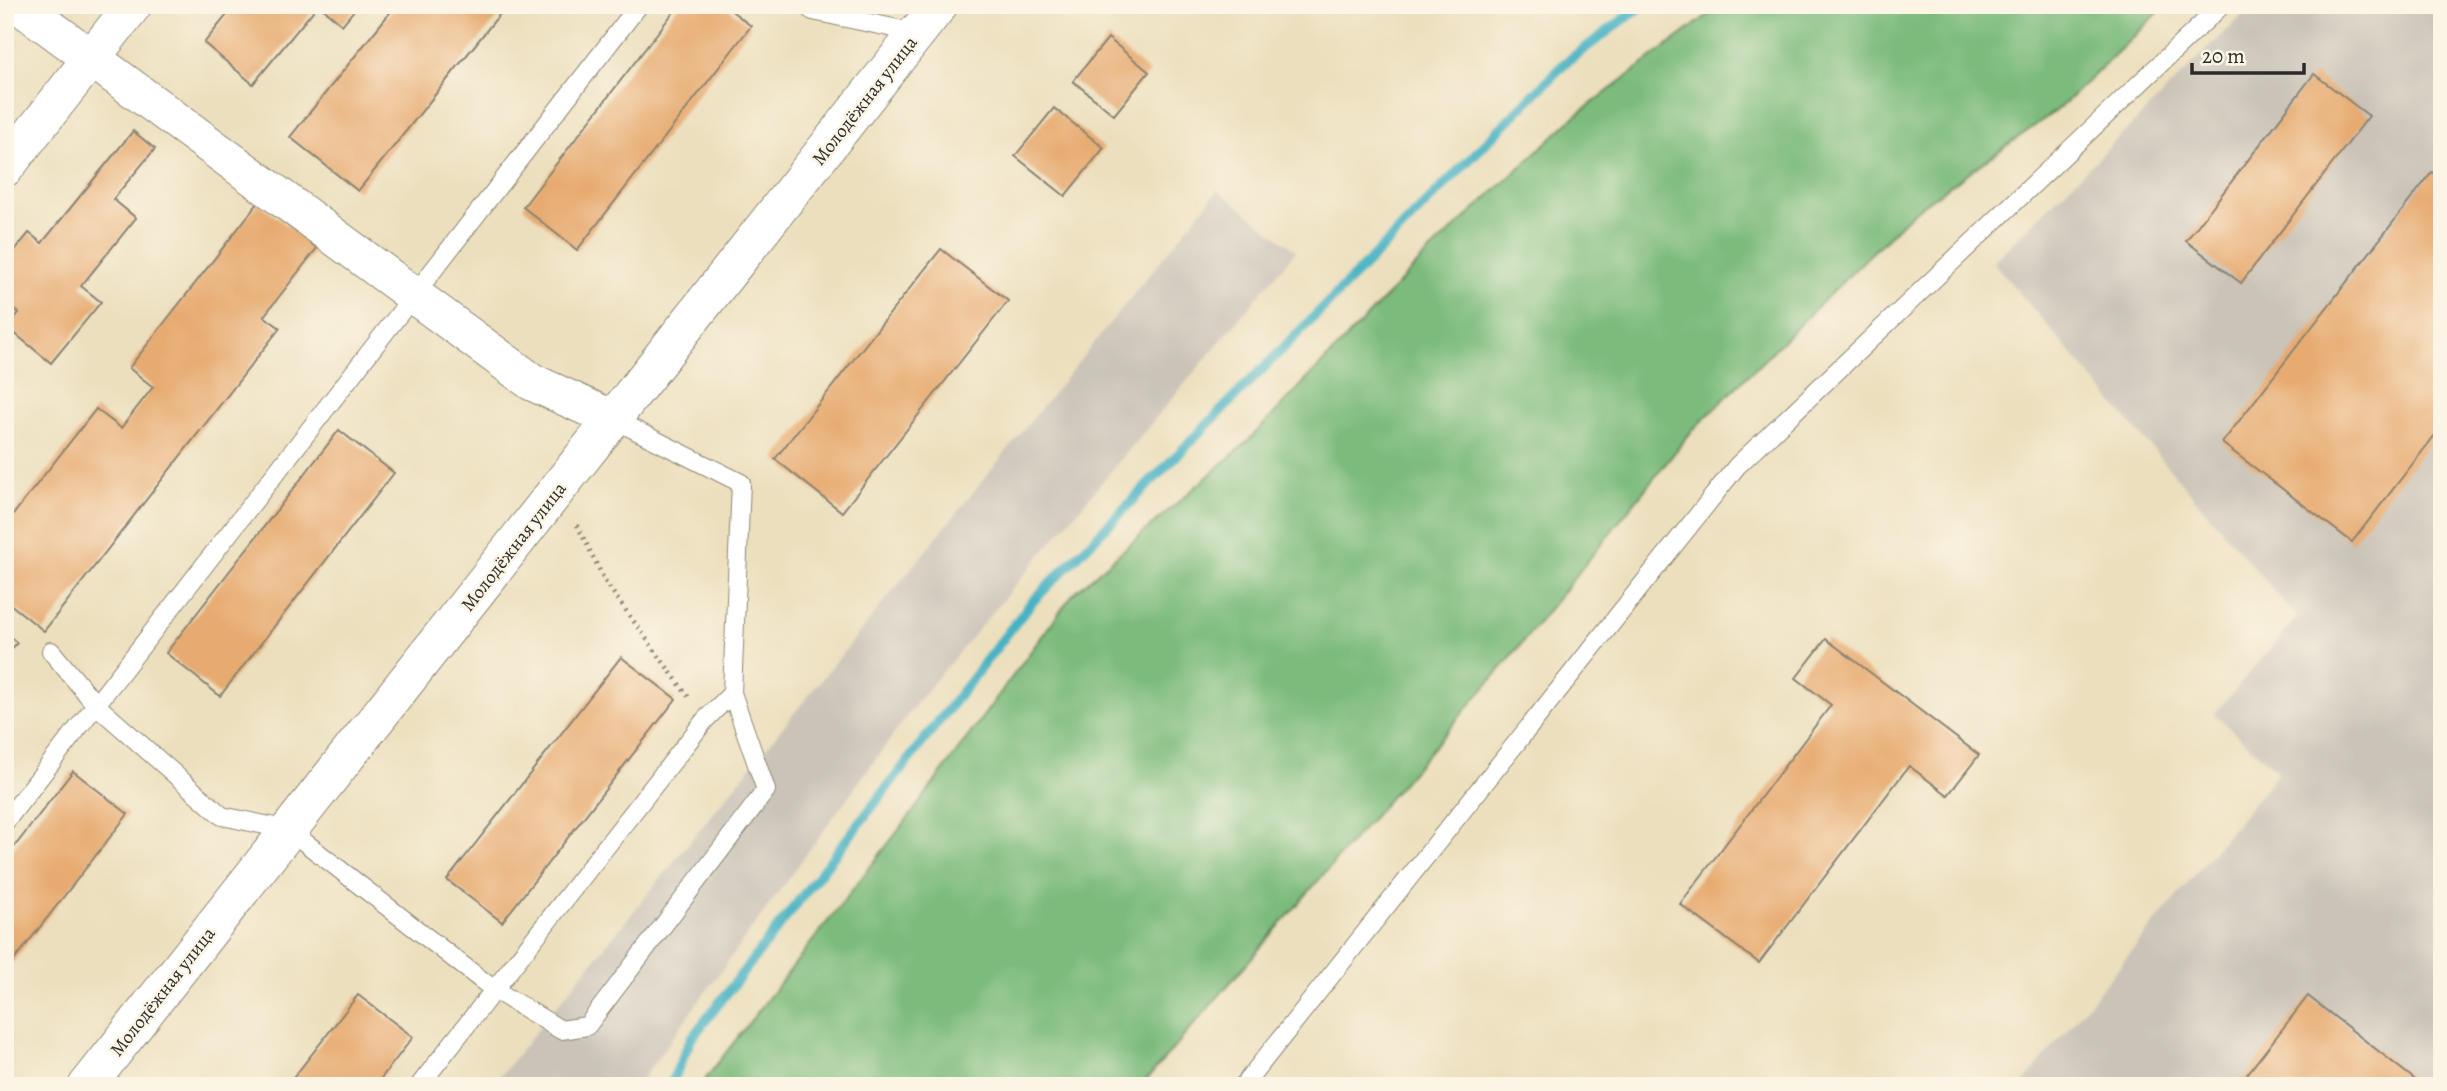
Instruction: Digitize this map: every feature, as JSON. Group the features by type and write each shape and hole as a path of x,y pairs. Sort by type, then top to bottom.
{"street":[{"path":"19,5 93,57 531,383 613,419"},
{"path":"5,168 133,5"},
{"name":"Молодёжная улица","path":"87,1086 928,19"}],"lane":[{"path":"5,822 639,5"},
{"path":"804,5 813,11 928,19"},
{"path":"1243,1086 1737,466 2222,5"},
{"path":"51,651 96,705 222,816 289,830 493,989 561,1030 587,1026 766,790 732,693 741,483 613,419"},
{"path":"419,1086 705,719 732,693"}],"path":[{"path":"558,489 606,583 705,719"}],"shaded area":[{"path":"2253,5 2442,5 2442,1086 2021,1086 2279,772 2214,714 2297,618 1993,262"},
{"path":"1218,190 1296,251 918,701 637,1086 492,1086"}],"green space":[{"path":"1721,5 2166,5 2061,107 1913,212 1691,432 1505,664 1141,1086 700,1086 912,813 1073,594 1246,443 1429,252 1574,117"}],"building":[{"path":"235,5 318,5 253,84 204,43"},
{"path":"319,5 358,5 342,25"},
{"path":"396,5 507,5 358,191 290,137"},
{"path":"679,5 724,5 751,26 577,250 523,207"},
{"path":"1108,38 1149,72 1114,115 1073,81"},
{"path":"2314,74 2369,116 2241,283 2186,241"},
{"path":"1054,108 1104,148 1065,196 1015,156"},
{"path":"133,131 155,149 113,199 136,218 81,286 101,302 51,363 7,327 19,313 5,302 5,262 29,233 42,243"},
{"path":"2432,172 2442,179 2442,426 2352,542 2222,443"},
{"path":"258,203 317,248 264,316 280,328 44,631 5,600 5,525 96,409 121,428 153,387 129,368"},
{"path":"941,249 1008,301 842,512 775,459"},
{"path":"339,430 394,473 220,696 166,653"},
{"path":"5,632 17,643 5,656"},
{"path":"1826,639 1979,755 1948,795 1909,766 1759,963 1680,904 1831,705 1796,678"},
{"path":"621,657 676,699 502,922 447,880"},
{"path":"73,771 128,814 5,972 5,859"},
{"path":"358,995 413,1037 375,1086 287,1086"},
{"path":"2308,996 2423,1086 2238,1086"}],"waterway":[{"path":"670,1086 691,1039 1031,603 1565,63 1643,5"}]}
